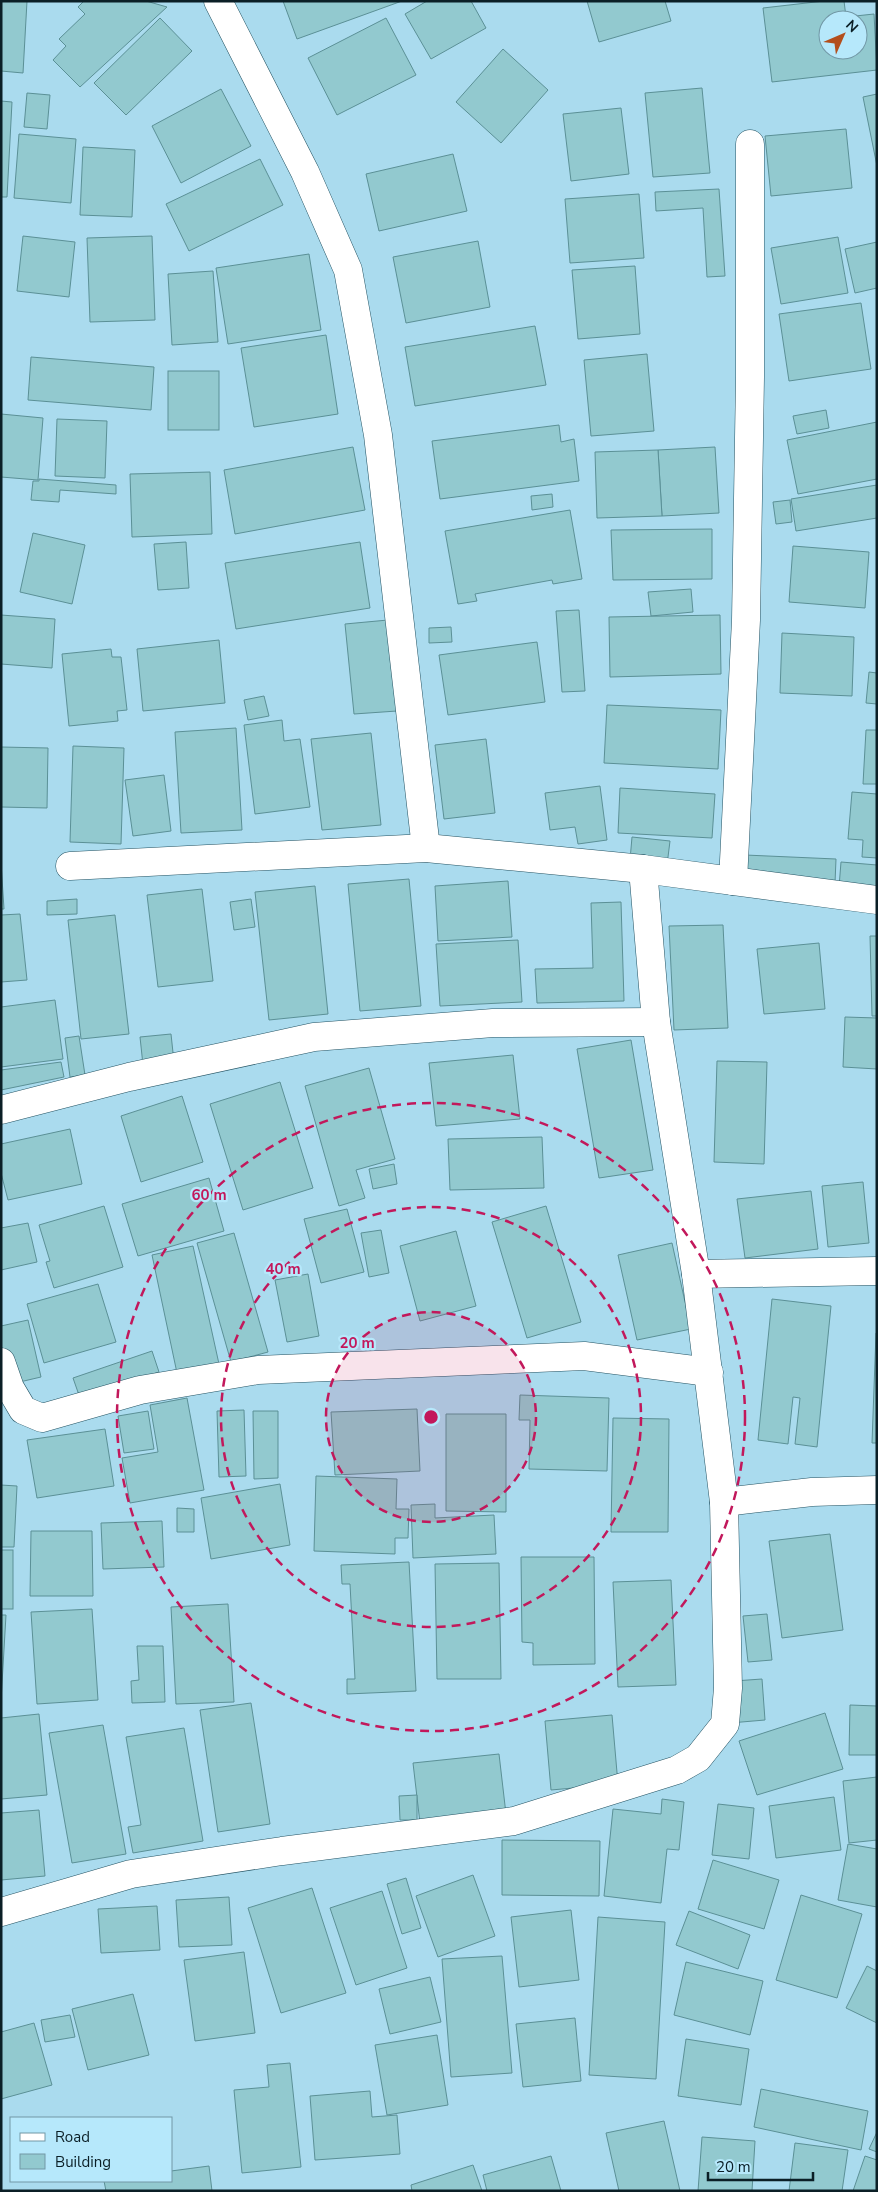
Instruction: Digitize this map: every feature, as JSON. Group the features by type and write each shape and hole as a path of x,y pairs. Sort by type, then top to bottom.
{"street":[{"path":"218,1 305,172 348,270 378,435 426,848"},
{"path":"733,881 747,610 750,144"},
{"path":"70,866 426,848 643,869 877,900"},
{"path":"1,1912 131,1874 282,1851 514,1821 677,1770 698,1758 725,1724 728,1688 724,1502 696,1274 656,1022 643,869"},
{"path":"1,1110 129,1077 314,1037 493,1023 656,1022"},
{"path":"696,1274 877,1271"},
{"path":"1,1362 10,1388 23,1410 42,1418 140,1390 258,1370 584,1356 708,1372"},
{"path":"724,1502 812,1492 877,1490"}],"building":[{"path":"1,1 27,1 23,73 1,71"},
{"path":"84,1 146,1 167,7 80,87 53,60 66,46 59,39 85,14 78,7"},
{"path":"283,1 402,1 297,39"},
{"path":"427,1 471,1 486,28 431,59 405,14"},
{"path":"587,1 665,1 671,21 599,42"},
{"path":"824,1 844,1 845,10 818,10 818,60 868,60 868,15 874,14 877,70 772,82 763,8"},
{"path":"160,18 192,51 126,115 94,83"},
{"path":"386,18 416,75 337,115 308,58"},
{"path":"503,49 548,90 501,143 456,102"},
{"path":"702,88 710,173 653,177 645,93"},
{"path":"221,89 251,146 181,183 152,126"},
{"path":"27,93 50,95 47,129 24,127"},
{"path":"877,94 877,166 863,97"},
{"path":"1,101 12,102 7,197 1,197"},
{"path":"621,108 629,174 571,181 563,114"},
{"path":"846,129 852,188 771,196 765,136"},
{"path":"19,134 76,139 71,203 14,198"},
{"path":"83,147 135,150 132,217 80,215"},
{"path":"453,154 467,211 379,231 366,174"},
{"path":"260,159 283,205 189,251 166,204"},
{"path":"719,189 725,276 707,277 703,208 656,211 655,192"},
{"path":"639,194 644,258 570,263 565,199"},
{"path":"23,236 75,242 69,297 17,291"},
{"path":"152,236 155,320 90,322 87,238"},
{"path":"838,237 848,293 781,304 771,248"},
{"path":"478,241 490,307 406,323 393,257"},
{"path":"877,242 877,288 855,293 845,249"},
{"path":"309,254 321,330 228,344 216,268"},
{"path":"635,266 640,334 578,339 572,270"},
{"path":"213,271 218,342 172,345 168,274"},
{"path":"861,303 871,369 789,381 779,314"},
{"path":"535,326 546,385 415,406 405,347"},
{"path":"326,335 338,414 254,427 241,348"},
{"path":"647,354 654,431 591,436 584,360"},
{"path":"31,357 154,367 151,410 28,400"},
{"path":"168,371 219,371 219,430 168,430"},
{"path":"826,410 829,428 797,434 793,416"},
{"path":"1,414 43,418 38,480 1,477"},
{"path":"57,419 107,421 105,478 55,476"},
{"path":"877,422 877,479 798,494 787,440"},
{"path":"559,425 561,442 574,439 579,481 440,499 432,441"},
{"path":"353,447 365,510 235,534 224,470"},
{"path":"715,447 719,513 662,516 658,450"},
{"path":"658,450 662,516 597,518 595,452"},
{"path":"210,472 212,534 132,537 130,474"},
{"path":"39,479 116,485 116,494 60,490 59,502 31,500 33,481 39,481"},
{"path":"877,485 877,518 796,531 791,499"},
{"path":"552,494 553,507 532,510 531,496"},
{"path":"790,500 792,522 776,524 773,502"},
{"path":"570,510 582,579 553,584 552,580 475,594 477,601 458,604 445,531"},
{"path":"712,529 712,579 613,580 611,530"},
{"path":"33,533 85,545 72,604 20,592"},
{"path":"186,542 189,588 158,590 154,544"},
{"path":"360,542 370,608 236,629 225,563"},
{"path":"793,546 869,552 865,608 789,602"},
{"path":"691,589 693,612 651,616 648,592"},
{"path":"579,610 585,691 562,692 556,611"},
{"path":"1,615 55,619 52,668 1,664"},
{"path":"720,615 721,674 610,677 609,617"},
{"path":"388,620 397,711 354,714 345,624"},
{"path":"451,627 452,642 429,643 429,628"},
{"path":"782,633 854,637 852,696 780,693"},
{"path":"219,640 225,703 143,711 137,649"},
{"path":"537,642 545,702 448,715 439,655"},
{"path":"111,649 112,657 121,657 127,710 117,711 118,721 69,726 62,654"},
{"path":"869,672 877,673 877,704 866,703"},
{"path":"264,696 269,716 248,720 244,700"},
{"path":"607,705 721,710 718,769 604,763"},
{"path":"282,720 284,741 300,739 310,807 255,814 244,725"},
{"path":"236,728 242,830 181,833 175,732"},
{"path":"866,730 877,730 877,784 863,784"},
{"path":"371,733 381,825 322,830 311,739"},
{"path":"486,739 495,813 444,819 435,745"},
{"path":"73,746 124,748 121,844 70,842"},
{"path":"1,747 48,748 47,808 1,807"},
{"path":"164,775 171,831 133,836 125,780"},
{"path":"600,786 607,840 578,844 575,827 550,830 545,793"},
{"path":"620,788 715,794 712,838 618,833"},
{"path":"852,792 877,794 877,858 862,857 863,840 848,839"},
{"path":"632,837 670,841 667,865 630,860"},
{"path":"745,855 836,859 835,883 744,879"},
{"path":"841,862 877,865 877,890 839,887"},
{"path":"1,863 4,909 1,909"},
{"path":"409,879 421,1006 360,1011 348,884"},
{"path":"508,881 512,937 438,941 435,886"},
{"path":"315,886 328,1014 269,1020 255,892"},
{"path":"202,889 213,981 158,987 147,895"},
{"path":"77,899 77,914 47,915 47,901"},
{"path":"251,899 255,927 234,930 230,902"},
{"path":"621,902 624,1001 537,1003 535,969 593,968 591,903"},
{"path":"20,914 27,980 1,982 1,915"},
{"path":"115,915 129,1034 81,1039 68,920"},
{"path":"723,925 728,1028 674,1030 669,926"},
{"path":"870,936 877,936 877,1016 872,1016"},
{"path":"518,940 522,1002 440,1006 436,944"},
{"path":"819,943 825,1009 764,1014 757,949"},
{"path":"55,1000 63,1059 1,1067 1,1007"},
{"path":"845,1017 877,1018 877,1069 843,1067"},
{"path":"171,1034 174,1062 143,1065 140,1037"},
{"path":"79,1036 85,1075 70,1077 65,1038"},
{"path":"631,1040 653,1170 599,1178 577,1049"},
{"path":"513,1055 520,1119 436,1126 429,1063"},
{"path":"717,1061 767,1062 764,1164 714,1162"},
{"path":"61,1062 64,1077 1,1090 1,1070"},
{"path":"369,1068 395,1159 356,1170 365,1198 339,1206 305,1086"},
{"path":"280,1082 313,1188 243,1210 210,1104"},
{"path":"182,1096 203,1162 141,1182 121,1116"},
{"path":"70,1129 82,1184 8,1200 1,1173 1,1144"},
{"path":"542,1137 544,1188 450,1190 448,1139"},
{"path":"394,1164 397,1184 373,1189 369,1169"},
{"path":"209,1178 224,1231 138,1256 122,1204"},
{"path":"863,1182 869,1243 828,1247 822,1186"},
{"path":"811,1191 818,1249 745,1258 737,1199"},
{"path":"104,1206 123,1267 54,1288 46,1262 50,1261 39,1225"},
{"path":"546,1206 581,1322 527,1338 492,1222"},
{"path":"347,1209 364,1272 321,1283 304,1219"},
{"path":"28,1223 37,1262 1,1270 1,1228"},
{"path":"381,1230 389,1273 369,1277 361,1233"},
{"path":"456,1231 476,1306 420,1321 400,1246"},
{"path":"234,1233 268,1352 231,1362 197,1243"},
{"path":"672,1243 691,1329 637,1340 618,1255"},
{"path":"193,1246 219,1364 177,1373 152,1255"},
{"path":"308,1274 319,1336 287,1342 275,1280"},
{"path":"98,1284 116,1342 44,1363 27,1304"},
{"path":"772,1299 831,1306 817,1447 795,1444 800,1398 793,1397 788,1444 758,1440"},
{"path":"28,1320 41,1377 11,1384 1,1346 1,1326"},
{"path":"876,1333 877,1443 872,1443"},
{"path":"152,1351 159,1372 80,1398 73,1378"},
{"path":"520,1395 609,1398 607,1471 529,1469 530,1420 519,1420"},
{"path":"187,1398 204,1490 130,1503 122,1458 158,1452 150,1405"},
{"path":"417,1409 420,1471 335,1475 331,1412"},
{"path":"244,1410 246,1476 219,1477 217,1411"},
{"path":"148,1411 154,1449 124,1453 118,1416"},
{"path":"253,1411 278,1411 278,1478 254,1479"},
{"path":"446,1414 506,1414 506,1512 446,1511"},
{"path":"613,1418 669,1419 668,1532 611,1532"},
{"path":"105,1429 114,1486 37,1498 27,1440"},
{"path":"316,1476 397,1479 396,1509 409,1509 408,1538 395,1538 395,1554 314,1551"},
{"path":"280,1484 290,1545 211,1559 201,1498"},
{"path":"1,1485 17,1486 14,1547 1,1547"},
{"path":"435,1504 435,1518 494,1515 496,1554 413,1558 411,1505"},
{"path":"177,1508 194,1509 194,1532 177,1532"},
{"path":"162,1521 164,1567 103,1569 101,1523"},
{"path":"31,1531 92,1531 93,1596 30,1596"},
{"path":"830,1534 843,1630 782,1638 769,1541"},
{"path":"1,1550 13,1550 13,1609 1,1609"},
{"path":"521,1557 594,1557 595,1664 533,1665 533,1643 522,1642"},
{"path":"409,1562 416,1691 347,1694 347,1679 355,1679 350,1584 342,1584 341,1565"},
{"path":"499,1563 501,1679 437,1679 435,1564"},
{"path":"671,1580 676,1685 618,1687 613,1582"},
{"path":"228,1604 234,1702 176,1704 171,1607"},
{"path":"92,1609 98,1700 37,1704 31,1612"},
{"path":"767,1614 772,1660 748,1662 743,1616"},
{"path":"1,1615 6,1615 1,1701"},
{"path":"137,1646 163,1646 165,1702 132,1703 131,1681 139,1680"},
{"path":"762,1679 765,1720 730,1723 734,1681"},
{"path":"251,1703 270,1824 218,1832 200,1710"},
{"path":"850,1705 877,1706 877,1755 849,1755"},
{"path":"825,1713 843,1769 757,1795 739,1741"},
{"path":"39,1714 47,1795 1,1799 1,1718"},
{"path":"612,1715 618,1784 551,1790 545,1721"},
{"path":"103,1725 126,1854 72,1863 49,1733"},
{"path":"184,1728 203,1841 133,1853 128,1827 141,1825 126,1737"},
{"path":"499,1754 506,1814 420,1823 413,1763"},
{"path":"877,1777 877,1840 849,1843 843,1781"},
{"path":"417,1795 417,1820 400,1820 399,1796"},
{"path":"834,1797 841,1850 776,1858 769,1806"},
{"path":"662,1799 684,1802 679,1850 667,1849 661,1903 604,1896 613,1809 661,1814"},
{"path":"718,1804 754,1808 749,1859 712,1855"},
{"path":"39,1810 45,1876 1,1880 1,1813"},
{"path":"502,1840 600,1841 599,1896 502,1895"},
{"path":"848,1844 877,1849 877,1907 838,1900"},
{"path":"713,1860 779,1880 764,1929 698,1909"},
{"path":"473,1875 495,1936 438,1957 416,1896"},
{"path":"406,1878 421,1928 402,1934 387,1884"},
{"path":"312,1888 346,1993 281,2013 248,1908"},
{"path":"382,1891 407,1968 356,1985 330,1908"},
{"path":"801,1895 862,1914 837,1998 776,1980"},
{"path":"229,1897 232,1945 179,1947 176,1900"},
{"path":"157,1906 160,1950 101,1953 98,1909"},
{"path":"571,1910 579,1980 519,1987 511,1917"},
{"path":"689,1911 750,1935 738,1969 676,1945"},
{"path":"598,1917 665,1922 656,2079 589,2075"},
{"path":"244,1952 255,2033 195,2041 184,1960"},
{"path":"502,1956 512,2073 451,2077 442,1959"},
{"path":"686,1962 763,1981 750,2035 674,2015"},
{"path":"867,1966 877,1971 877,2023 846,2008"},
{"path":"430,1977 441,2022 390,2034 379,1989"},
{"path":"133,1994 149,2055 88,2070 72,2009"},
{"path":"70,2015 75,2037 45,2042 41,2020"},
{"path":"575,2018 581,2081 523,2087 516,2024"},
{"path":"34,2023 52,2085 1,2099 1,2032"},
{"path":"437,2035 448,2105 387,2115 375,2045"},
{"path":"686,2039 749,2049 741,2105 678,2096"},
{"path":"290,2063 301,2167 242,2173 234,2090 269,2087 267,2065"},
{"path":"761,2089 868,2111 861,2150 754,2127"},
{"path":"370,2091 372,2117 397,2115 400,2154 315,2160 310,2096"},
{"path":"664,2121 680,2191 619,2191 606,2133"},
{"path":"877,2132 877,2152 869,2149"},
{"path":"702,2137 755,2141 752,2191 698,2191"},
{"path":"795,2143 848,2150 842,2191 789,2191"},
{"path":"551,2156 561,2191 487,2191 483,2175"},
{"path":"865,2156 877,2160 877,2191 853,2191"},
{"path":"473,2165 482,2191 412,2191 411,2185"},
{"path":"209,2166 212,2191 106,2191 104,2182 172,2182 172,2171"}]}
